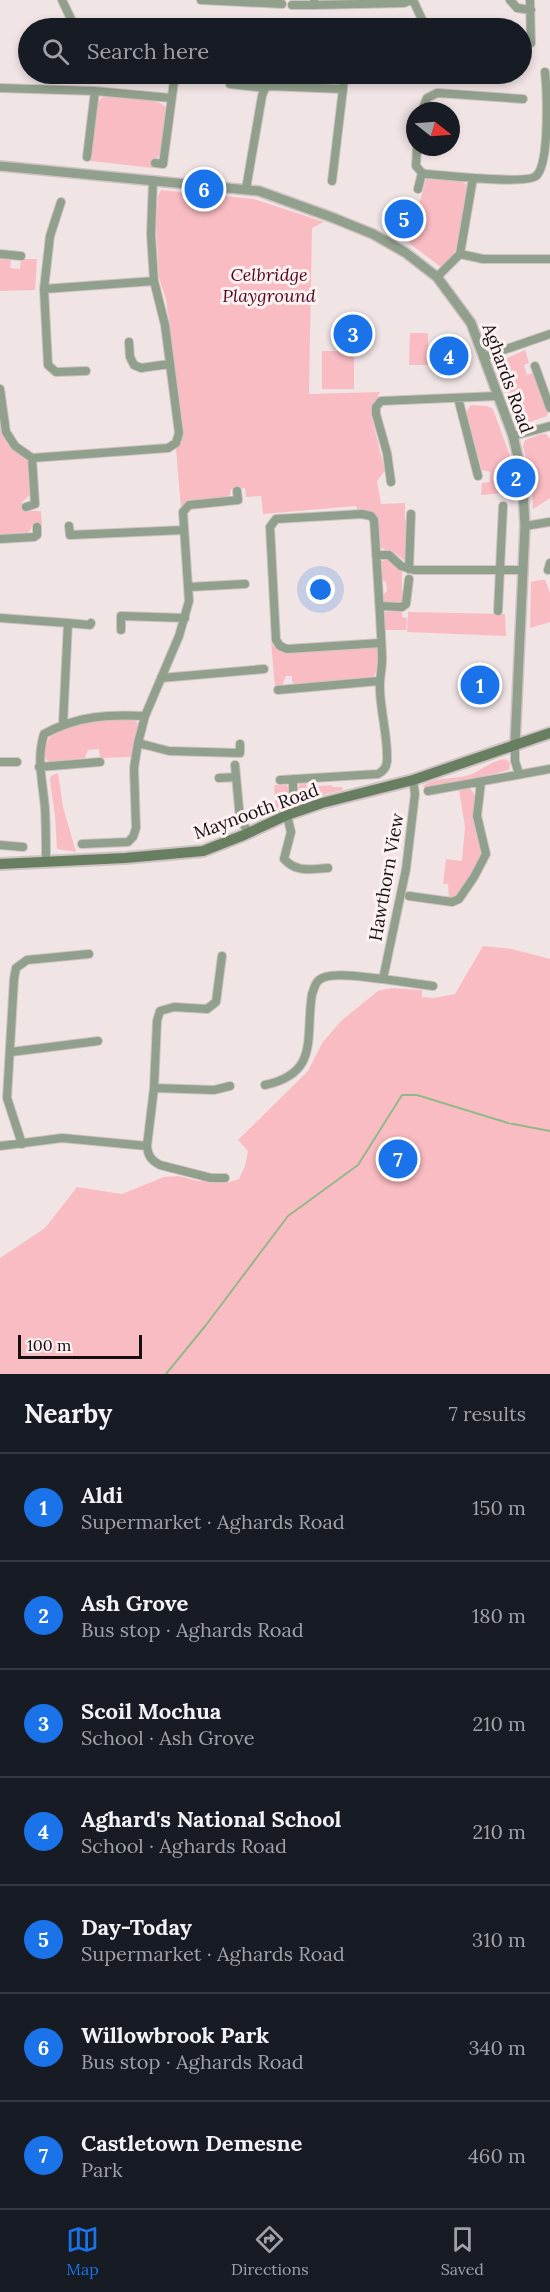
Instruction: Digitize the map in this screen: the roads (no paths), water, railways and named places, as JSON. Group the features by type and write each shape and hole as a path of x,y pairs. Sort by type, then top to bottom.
{"main road":[{"name":"Maynooth Road","path":"0,864 128,858 203,851 287,815 322,803 413,780 550,733"}],"street":[{"path":"62,0 71,18"},
{"path":"194,0 282,4"},
{"path":"292,4 404,3 412,0 421,18"},
{"path":"510,0 517,8 531,10"},
{"path":"530,0 531,18"},
{"path":"422,172 524,180 537,175 542,167 546,139 546,72"},
{"path":"155,163 162,164 173,84"},
{"path":"230,84 265,88 269,86 343,89"},
{"path":"332,181 343,84"},
{"path":"0,88 94,91 171,98"},
{"path":"246,189 265,88"},
{"path":"87,157 94,91"},
{"path":"425,102 427,98 436,93 523,99"},
{"path":"416,156 415,162 422,172 418,189"},
{"name":"Aghards Road","path":"0,166 246,189 299,205 373,234 406,253 437,277 471,323 513,436 522,474 525,526 515,744"},
{"path":"437,277 460,254 473,177"},
{"path":"0,389 6,432 15,446 32,458 172,446 178,439 165,326 154,281 153,180"},
{"path":"61,202 50,236 44,289 48,365 56,372 86,371"},
{"path":"460,254 483,259 550,259"},
{"path":"0,255 21,256"},
{"path":"44,289 154,281"},
{"path":"483,357 550,334"},
{"path":"129,342 130,357 134,365 142,368 170,364"},
{"path":"535,366 550,408"},
{"path":"391,482 387,453 376,414 378,404 385,400 497,396"},
{"path":"458,398 478,476"},
{"path":"513,436 550,426"},
{"path":"26,507 35,504 32,458"},
{"path":"82,844 128,842 133,837 136,828 135,768 138,743 145,716 172,654 189,601 183,512 189,505 238,500 237,491"},
{"path":"498,610 503,506"},
{"path":"280,780 378,774 383,772 387,762 379,681 382,659 374,520 367,514 276,519 270,527 276,640 280,646 287,649 381,643"},
{"path":"409,569 411,514"},
{"path":"525,526 550,522"},
{"path":"69,526 70,535 184,530"},
{"path":"0,539 34,537 37,535 38,527"},
{"path":"376,555 389,555 401,566 409,569 523,570"},
{"path":"380,606 402,607 406,604 409,579"},
{"path":"189,587 245,584"},
{"path":"121,630 121,616 185,618"},
{"path":"0,618 90,625 90,623"},
{"path":"63,724 68,623"},
{"path":"161,678 264,669"},
{"path":"278,690 289,685 379,681"},
{"path":"46,861 45,810 39,767 40,747 44,734 63,724 86,718 113,714 145,716"},
{"path":"138,743 169,751 240,753 240,744"},
{"path":"515,744 515,761 519,774"},
{"path":"0,762 17,762"},
{"path":"39,767 100,762"},
{"path":"235,765 240,819 249,833"},
{"path":"428,791 550,769"},
{"path":"219,778 236,777"},
{"path":"293,779 293,791"},
{"name":"Hawthorn View","path":"383,979 406,869 415,794 413,780"},
{"path":"409,896 452,903 459,899 474,877 486,854 477,816 481,782"},
{"path":"287,815 291,832 284,859 297,869 328,868"},
{"path":"0,845 23,847"},
{"path":"22,1144 7,1098 16,968 27,960 89,954"},
{"path":"222,956 216,1002 212,1006 207,1009 174,1007 160,1011 157,1021 154,1088 147,1154 160,1165 211,1178 225,1178"},
{"path":"265,1085 281,1081 297,1072 305,1058 312,994 315,984 320,979 338,975 433,986"},
{"path":"11,1052 98,1041"},
{"path":"154,1088 214,1090 230,1086"},
{"path":"0,1146 62,1138 147,1146"}],"waterway":[{"path":"166,1374 288,1216 358,1165 402,1095 417,1095 508,1123 550,1131"}],"place":[{"name":"Willowbrook Park","path":"204,189"},
{"name":"Day-Today","path":"404,219"},
{"name":"Scoil Mochua","path":"353,334"},
{"name":"Aghard's National School","path":"449,356"},
{"name":"Ash Grove","path":"516,478"},
{"name":"Aldi","path":"480,685"},
{"name":"Castletown Demesne","path":"398,1159"}],"park label":[{"name":"Celbridge Playground","path":"269,284"}]}
